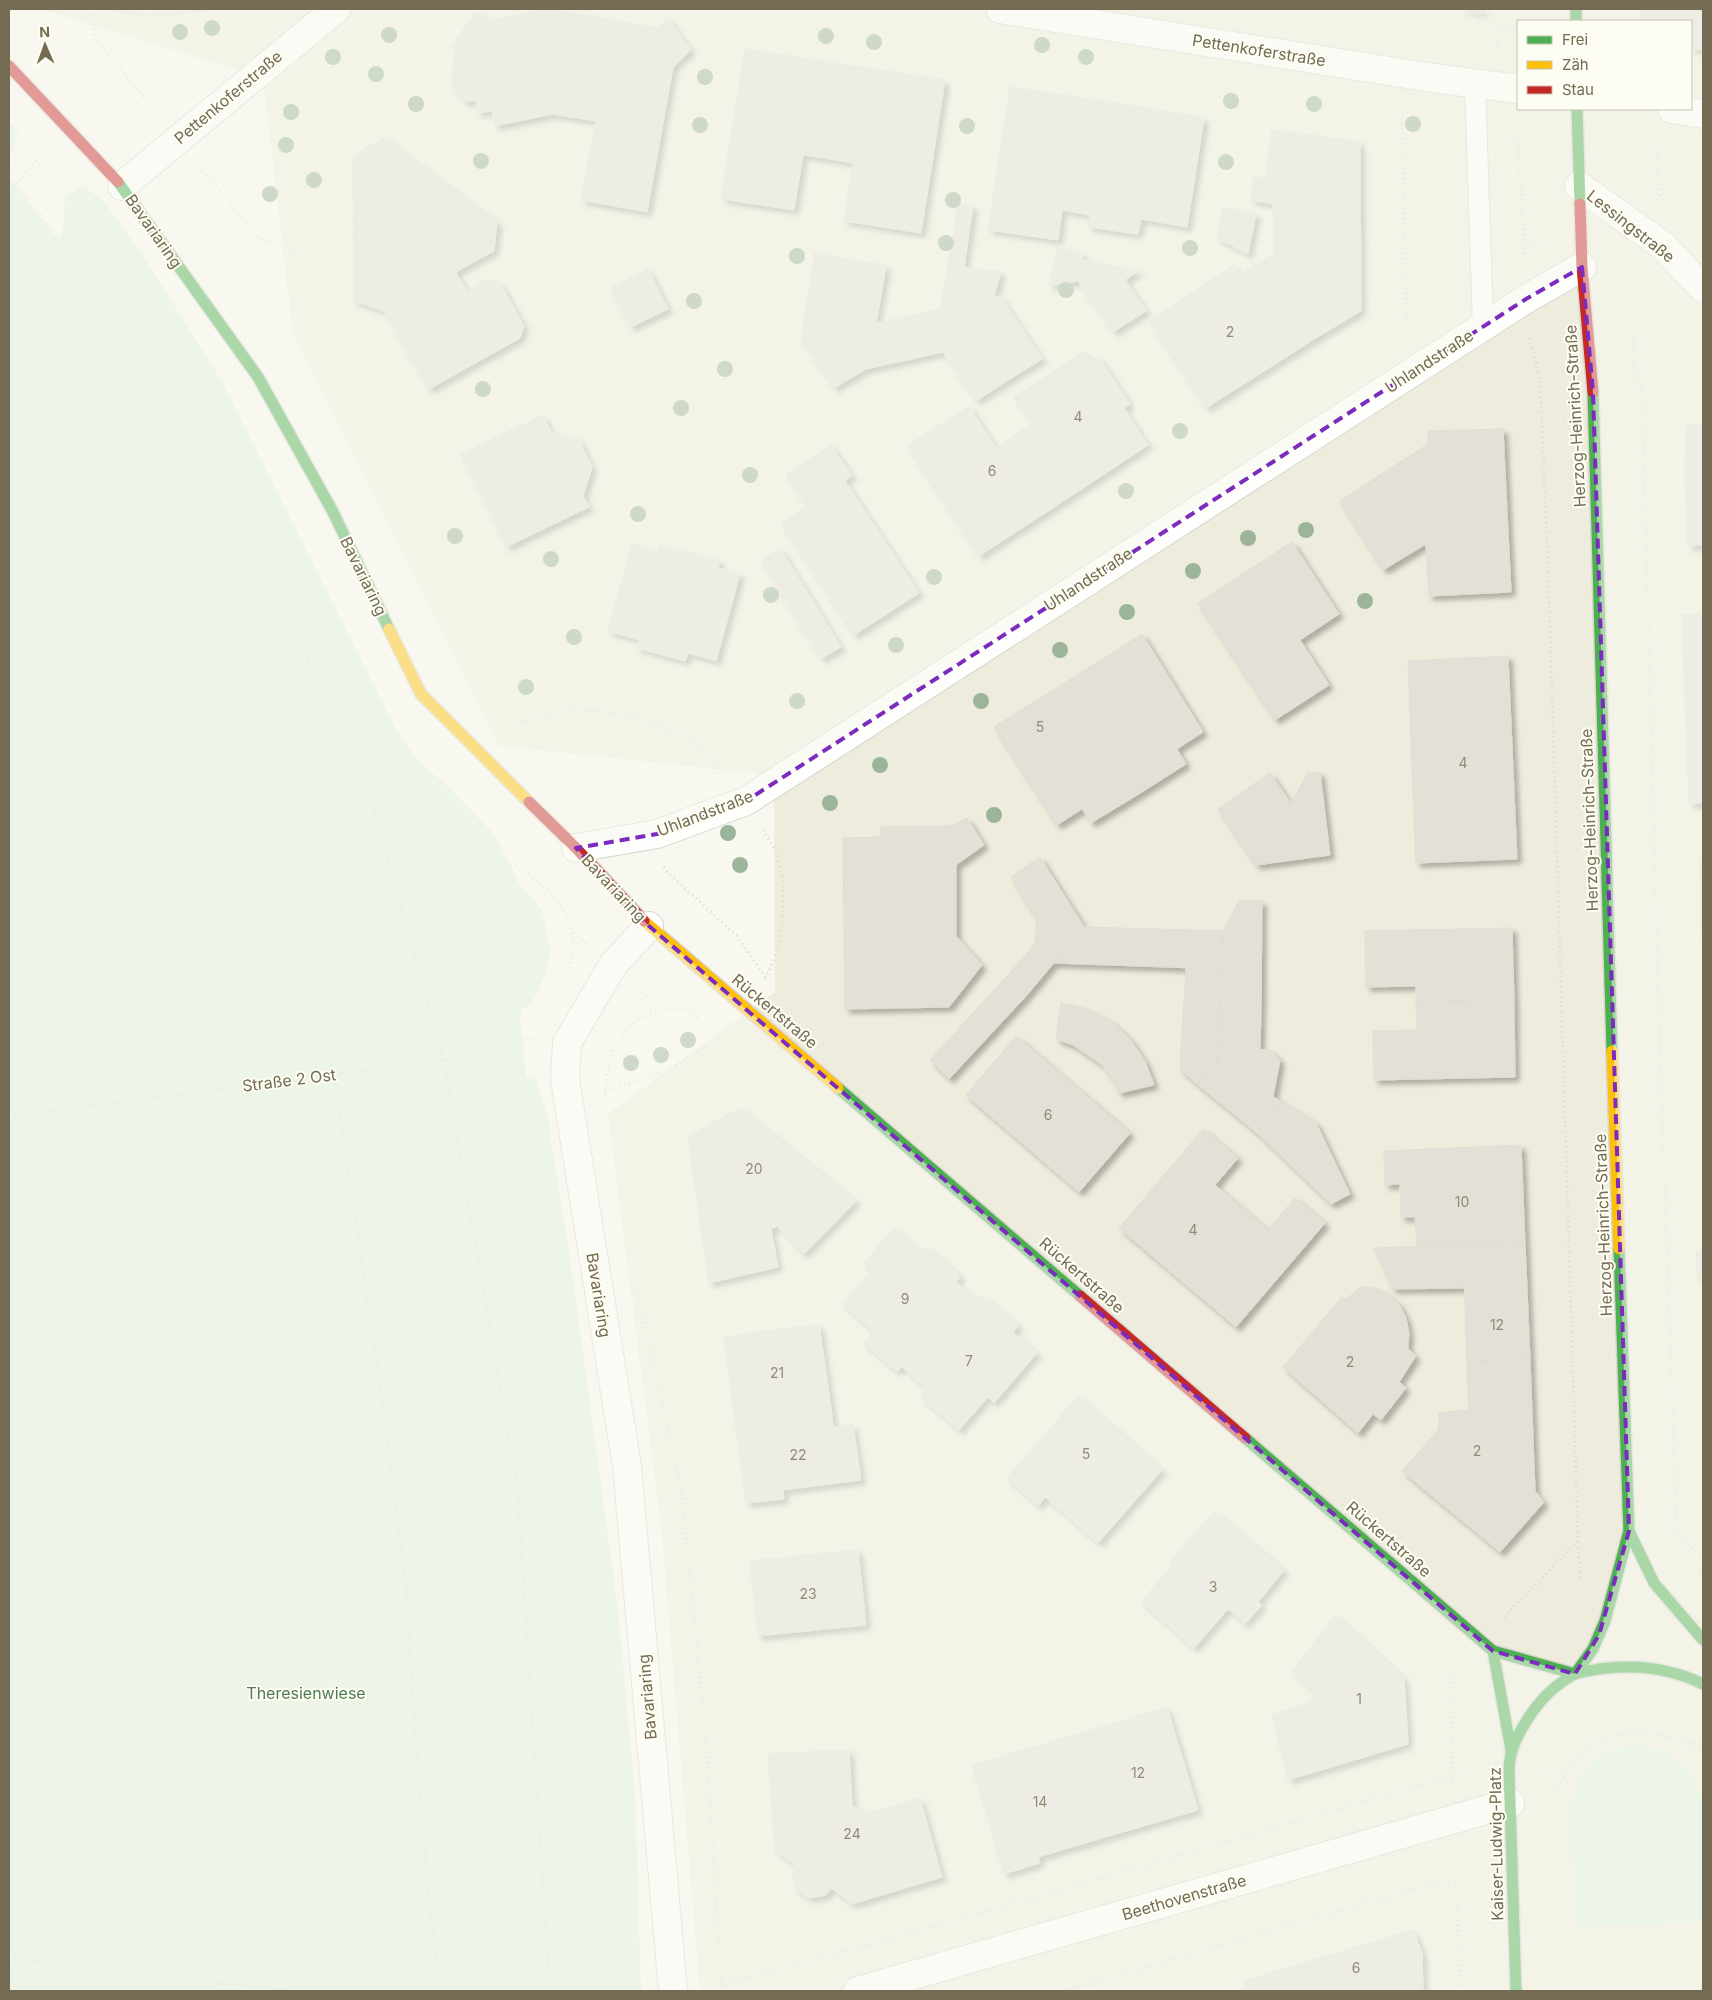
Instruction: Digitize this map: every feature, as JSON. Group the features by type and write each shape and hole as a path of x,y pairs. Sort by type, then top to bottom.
{"street":[{"name":"Pettenkoferstraße","path":"122,186 336,9"},
{"name":"Pettenkoferstraße","path":"1000,9 1511,89"},
{"name":"Bavariaring","path":"9,66 122,186 258,377 333,512 421,694 576,848 649,926 613,965 567,1043 565,1080 627,1466 673,1991"},
{"name":"Herzog-Heinrich-Straße","path":"1575,1674 1592,1650 1599,1635 1611,1601 1629,1531 1593,402 1581,254 1578,110"},
{"path":"1678,110 1703,114"},
{"name":"Lessingstraße","path":"1579,186 1662,245 1703,288"},
{"name":"Uhlandstraße","path":"576,848 657,834 746,801 1526,299 1581,254"},
{"name":"Rückertstraße","path":"649,926 748,1009 1493,1651 1575,1674"},
{"name":"Herzog-Heinrich-Straße","path":"1629,1531 1654,1583 1703,1640"},
{"path":"1493,1651 1511,1750"},
{"name":"Kaiser-Ludwig-Platz","path":"1516,1991 1510,1803 1511,1750 1537,1705 1553,1689 1575,1674 1624,1666 1658,1667 1687,1675 1703,1684"},
{"name":"Beethovenstraße","path":"858,1991 1510,1803"}],"lane":[{"path":"1475,84 1483,326"}],"path":[{"path":"113,9 132,14 177,15 212,9"},
{"path":"1517,26 1496,26 1511,89 1506,127 1518,145 1528,333 1540,380 1548,564 1580,1579"},
{"path":"1402,113 1408,333"},
{"path":"9,191 68,127"},
{"path":"1655,132 1659,193"},
{"path":"9,176 169,375 276,587 370,793 444,1061 517,1485 550,1991"},
{"path":"1524,243 1581,254"},
{"path":"1632,262 1633,360 1642,392 1659,1023 1677,1534 1703,1558"},
{"path":"516,724 573,709 634,715 691,740 746,801 778,855 782,888 780,941 766,978 748,1009 723,1035 670,1069 605,1092"},
{"path":"657,834 665,870 736,936 766,978"},
{"path":"389,862 428,853 460,851 494,857 517,868 550,890 565,914 574,933 572,961 568,969"},
{"path":"604,1099 612,1051 632,1023 660,1009 686,1009 701,1020"},
{"path":"716,1030 723,1035"},
{"name":"Straße 2 Ost","path":"9,1116 444,1061 539,1036 567,1043"},
{"path":"334,1074 386,1426 406,1587 428,1891 441,1991"},
{"path":"634,1274 682,1498 704,1718 722,1991"},
{"path":"1460,1991 1455,1884 1450,1677 1507,1614 1578,1541"},
{"path":"1507,1614 1514,1620"},
{"path":"1510,1803 1540,1795 1557,1786 1580,1758 1594,1746 1619,1734 1639,1732 1660,1735 1691,1744 1703,1743"},
{"path":"1691,1744 1703,1754"},
{"path":"721,1986 1453,1776"},
{"path":"1064,1991 1414,1889 1455,1884"},
{"path":"9,1958 292,1991"}],"highlighted area":[{"path":"1582,267 1593,392 1629,1531 1599,1635 1575,1674 1493,1651 649,926 576,848 657,834 746,801 1526,299"}],"shaded area":[{"path":"41,9 1703,9 1703,1991 700,1991 662,1534 608,1114 775,992 774,775 499,746 293,335 263,78"}],"green space":[{"path":"9,120 18,134 12,152 9,152"},
{"name":"Theresienwiese","path":"9,178 60,242 64,225 65,196 83,186 103,200 140,251 220,378 396,730 418,761 443,782 495,835 518,882 542,910 550,950 546,973 531,1005 522,1009 520,1016 526,1077 534,1076 547,1113 574,1286 618,1611 635,1793 641,1991 9,1991"},
{"path":"1636,1745 1659,1750 1678,1760 1693,1777 1698,1787 1703,1811 1703,1923 1574,1927 1570,1804 1574,1791 1579,1779 1592,1762 1611,1751"}],"building":[{"path":"548,9 657,28 668,19 691,50 673,67 647,212 581,200 596,121 552,114 495,126 492,111 478,113 476,100 464,102 452,82 454,57 457,50 451,47 475,13 489,21"},
{"path":"1461,9 1482,9 1482,13"},
{"path":"1640,9 1703,9 1703,50 1692,48 1692,20 1640,20"},
{"path":"745,49 845,65 830,159 803,155 794,210 721,199"},
{"path":"845,65 945,80 921,233 844,221 853,163 830,159"},
{"path":"1010,87 1108,102 1090,215 1062,210 1058,240 988,230"},
{"path":"1108,102 1204,118 1187,227 1141,219 1138,234 1088,227"},
{"path":"1272,130 1360,142 1361,311 1311,341 1260,262 1274,254 1273,204 1251,200 1253,177 1265,178"},
{"path":"384,138 497,222 494,251 384,311 354,301 353,155"},
{"path":"958,204 973,206 964,267 948,265"},
{"path":"1223,207 1256,214 1248,254 1217,238"},
{"path":"1057,248 1083,253 1078,281 1049,286"},
{"path":"815,253 886,266 876,324 801,339"},
{"path":"1082,260 1139,271 1092,301 1078,281"},
{"path":"1260,262 1311,341 1206,408 1149,321 1234,265 1240,274"},
{"path":"948,265 1001,272 994,297 940,309"},
{"path":"648,269 668,309 631,327 611,288"},
{"path":"455,271 467,291 487,279 500,283 524,326 520,338 429,389 384,311"},
{"path":"1125,279 1146,311 1113,332 1092,301"},
{"path":"1000,296 1042,359 1005,382 955,306"},
{"path":"955,306 1005,382 976,401 943,352 866,369 834,388 801,339"},
{"path":"1084,351 1091,361 1098,356 1130,404 1124,408 1148,445 1077,492 1014,397"},
{"path":"969,406 996,448 1032,424 1077,492 979,556 907,446"},
{"path":"543,415 551,432 579,440 592,467 583,496 589,507 506,547 461,454"},
{"path":"1686,425 1703,425 1703,545 1688,546 1685,474"},
{"path":"1503,429 1511,592 1429,596 1426,544 1383,570 1340,501 1428,444 1428,431"},
{"path":"831,445 852,476 845,481 919,593 854,635 781,523 807,506 786,474"},
{"path":"1292,542 1339,614 1300,640 1329,685 1275,720 1198,603"},
{"path":"632,544 657,551 659,545 720,561 718,568 740,574 716,661 688,653 685,661 637,648 639,640 608,631"},
{"path":"780,548 841,647 821,659 761,560"},
{"path":"1703,613 1703,721 1686,721 1682,615"},
{"path":"1142,634 1203,732 1177,749 1186,764 1142,792 1071,679"},
{"path":"1508,656 1517,859 1416,863 1408,661"},
{"path":"1071,679 1142,792 1091,823 1082,809 1057,825 994,727"},
{"path":"1686,721 1703,721 1703,803 1689,804"},
{"path":"1320,772 1330,855 1256,865 1308,773"},
{"path":"1270,773 1291,803 1256,865 1218,809"},
{"path":"967,818 984,845 956,865 956,936 982,965 949,1007 845,1009 843,838 881,837 881,827 951,826"},
{"path":"1040,857 1084,927 1027,995 1006,977 1035,944 1037,920 1011,877"},
{"path":"1700,862 1703,862 1703,963"},
{"path":"1239,901 1262,901 1261,1010 1220,1010 1223,931"},
{"path":"1084,927 1223,931 1222,969 1054,963"},
{"path":"1512,928 1514,1000 1416,1002 1416,986 1366,987 1365,931"},
{"path":"1186,968 1222,969 1217,1063 1197,1084 1180,1069"},
{"path":"1006,977 1027,995 949,1079 930,1060"},
{"path":"1514,1000 1515,1077 1374,1080 1373,1031 1417,1030 1416,1002"},
{"path":"1061,1003 1087,1009 1111,1021 1130,1039 1145,1061 1154,1085 1119,1093 1112,1078 1101,1064 1073,1045 1056,1039"},
{"path":"1220,1010 1261,1010 1260,1050 1270,1050 1280,1060 1273,1097 1217,1063"},
{"path":"1016,1036 1130,1133 1079,1192 966,1095"},
{"path":"1217,1063 1282,1102 1257,1133 1197,1084"},
{"path":"1282,1102 1316,1123 1350,1194 1331,1204 1257,1133"},
{"path":"740,1108 856,1201 804,1254 777,1226 771,1229 778,1267 709,1283 688,1136"},
{"path":"1203,1129 1238,1158 1215,1185 1268,1230 1295,1198 1325,1223 1236,1327 1119,1228"},
{"path":"1521,1145 1525,1243 1417,1246 1415,1217 1401,1217 1400,1184 1385,1185 1384,1151"},
{"path":"893,1228 923,1253 927,1247 961,1276 956,1282 967,1291 897,1372 863,1343 873,1331 842,1304 871,1271 863,1264"},
{"path":"1525,1243 1530,1359 1467,1362 1463,1245"},
{"path":"1463,1245 1464,1288 1393,1289 1374,1248"},
{"path":"1703,1248 1703,1279 1697,1274 1696,1254"},
{"path":"1360,1287 1374,1288 1387,1294 1399,1304 1406,1318 1409,1333 1408,1349 1416,1356 1399,1382 1406,1388 1381,1420 1373,1414 1358,1433 1283,1367 1342,1297 1346,1300"},
{"path":"967,1291 979,1301 983,1296 1019,1326 1013,1332 1037,1353 994,1403 988,1397 959,1430 920,1397 926,1388 902,1367"},
{"path":"819,1324 831,1407 735,1420 724,1337"},
{"path":"1530,1359 1535,1491 1544,1502 1500,1552 1402,1471 1439,1429 1439,1413 1469,1410 1467,1362"},
{"path":"1078,1396 1162,1470 1098,1543 1045,1497 1038,1506 1007,1478"},
{"path":"831,1407 833,1427 853,1425 861,1480 783,1490 784,1499 746,1503 735,1420"},
{"path":"1214,1511 1284,1570 1258,1602 1262,1605 1245,1624 1228,1609 1194,1648 1141,1602 1172,1565 1169,1562"},
{"path":"858,1550 866,1625 758,1636 750,1561"},
{"path":"1335,1615 1404,1678 1408,1744 1288,1780 1272,1715 1310,1702 1317,1694 1292,1671"},
{"path":"1167,1707 1198,1810 1109,1836 1078,1734"},
{"path":"1078,1734 1109,1836 1038,1857 1040,1863 1004,1874 972,1765"},
{"path":"849,1750 852,1806 866,1814 920,1798 942,1877 852,1904 831,1888 826,1895 809,1898 795,1889 792,1870 795,1865 775,1851 768,1754"},
{"path":"1413,1930 1422,1953 1423,1991 1246,1991 1243,1981"}],"traffic: fast":[{"path":"1576,9 1576,20"},
{"path":"1577,110 1580,204"},
{"path":"118,182 258,377 333,512 389,629"},
{"path":"1593,392 1612,1051"},
{"path":"838,1088 1080,1296"},
{"path":"1575,1674 1593,1649 1605,1621 1629,1531 1619,1249"},
{"path":"1245,1438 1493,1651 1575,1674"},
{"path":"1629,1531 1654,1583 1703,1640"},
{"path":"1493,1651 1511,1750"},
{"path":"1516,1991 1509,1769 1513,1748 1525,1723 1548,1693 1566,1679 1583,1672 1599,1669 1639,1667 1678,1674 1703,1684"}],"traffic: slow":[{"path":"389,629 421,694 529,802"},
{"path":"644,921 838,1088"},
{"path":"1612,1051 1619,1249"}],"traffic: jam":[{"path":"9,66 118,182"},
{"path":"1580,204 1582,267 1593,392"},
{"path":"529,802 576,848 644,921"},
{"path":"1080,1296 1245,1438"}]}
